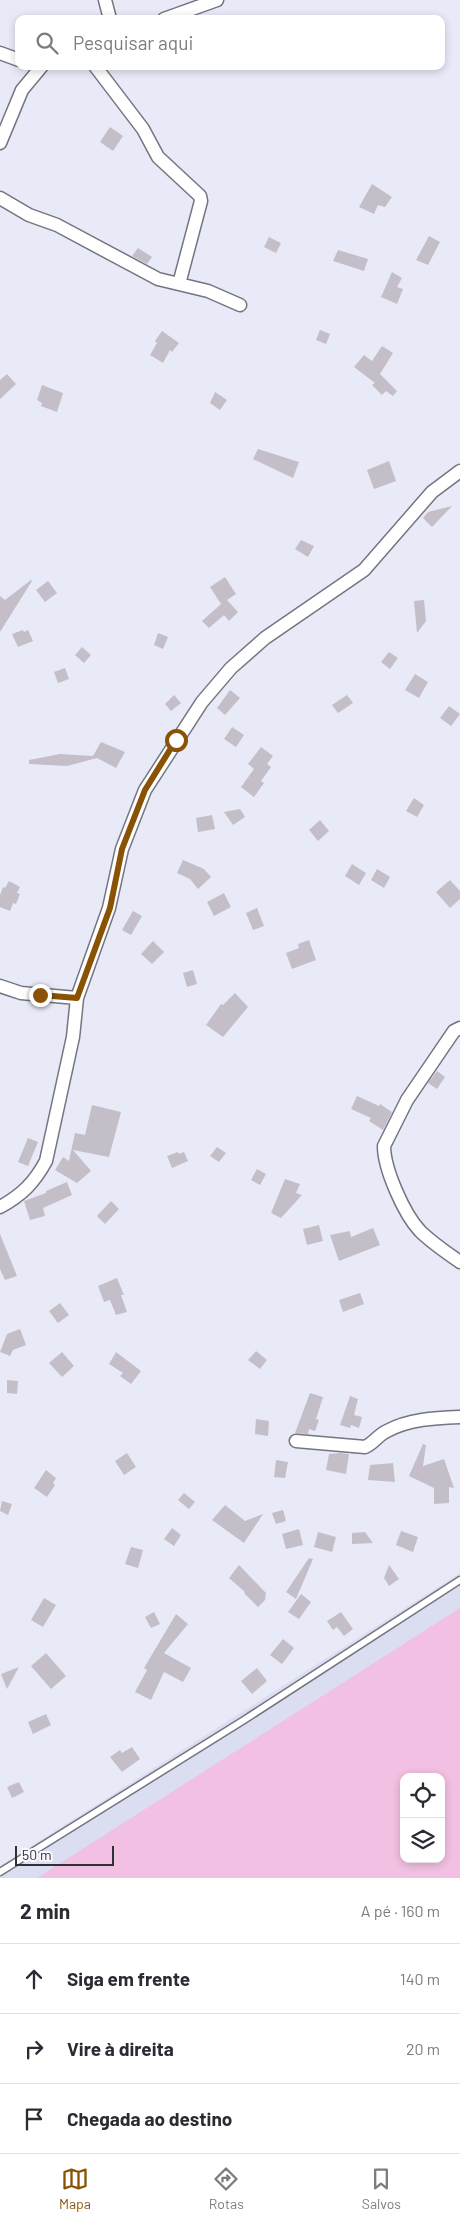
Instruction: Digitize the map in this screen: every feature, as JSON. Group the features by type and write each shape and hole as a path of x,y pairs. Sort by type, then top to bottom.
{"street":[{"path":"105,0 109,15"},
{"path":"175,15 217,0"},
{"path":"0,52 15,58"},
{"path":"0,143 22,90 39,70"},
{"path":"98,70 142,129 158,157 200,196 201,201 179,284"},
{"path":"0,198 29,214 58,225 158,279 208,291 240,305"},
{"path":"0,1207 21,1196 36,1179 46,1161 73,1037 77,998 110,908 122,849 145,790 202,702 231,668 264,638 364,570 432,492 460,471"},
{"path":"0,986 21,994 77,998"},
{"path":"460,1028 454,1030 417,1085 384,1146 384,1157 389,1172 413,1222 421,1231 460,1262"},
{"path":"296,1441 365,1447 374,1442 384,1432 400,1424 435,1418 460,1417"}],"lane":[{"path":"0,1872 244,1720 460,1580"}],"shaded area":[{"path":"460,1573 460,1878 0,1878 0,1866"},
{"path":"460,1608 460,1878 37,1878"}],"building":[{"path":"110,127 123,136 113,151 100,142"},
{"path":"372,184 392,197 385,207 378,205 374,214 359,207"},
{"path":"429,236 440,242 428,265 416,260"},
{"path":"269,237 281,243 276,253 264,247"},
{"path":"138,248 152,257 147,264 132,256"},
{"path":"338,250 368,259 364,271 333,261"},
{"path":"392,272 402,278 397,287 403,289 397,304 381,297"},
{"path":"320,330 330,334 326,344 316,340"},
{"path":"162,331 179,343 172,352 170,350 163,363 150,355 157,343 155,341"},
{"path":"382,346 393,353 380,374 397,391 393,396 386,391 382,395 372,385 375,383 354,367 364,355 372,361"},
{"path":"7,374 16,384 0,399 0,380"},
{"path":"42,385 63,393 57,412 41,406 42,403 37,400"},
{"path":"215,392 227,400 220,410 210,403"},
{"path":"258,449 299,462 293,478 253,459"},
{"path":"389,461 396,481 374,489 367,470"},
{"path":"452,506 432,527 423,518 428,512"},
{"path":"301,540 314,546 308,557 295,549"},
{"path":"225,577 236,594 227,600 238,612 229,621 224,615 209,628 202,621 221,604 210,587"},
{"path":"31,580 0,632 0,596 5,600"},
{"path":"48,581 57,593 45,602 36,590"},
{"path":"424,600 426,621 417,633 414,601"},
{"path":"23,630 24,632 28,630 33,641 18,647 12,634"},
{"path":"158,633 168,637 163,649 154,645"},
{"path":"82,647 91,655 84,663 75,655"},
{"path":"389,652 398,658 390,669 381,662"},
{"path":"65,668 69,679 58,683 54,672"},
{"path":"415,674 428,682 419,698 405,690"},
{"path":"230,690 240,698 225,715 217,708"},
{"path":"174,695 181,703 171,711 165,704"},
{"path":"347,695 353,703 338,713 332,705"},
{"path":"449,706 460,714 451,726 440,718"},
{"path":"232,727 244,735 236,747 224,739"},
{"path":"101,742 125,752 116,768 97,758 67,766 29,764 29,760 60,754 93,756"},
{"path":"261,747 273,756 267,764 271,767 261,781 264,783 254,797 241,787 254,769 248,764"},
{"path":"414,798 424,805 417,817 406,811"},
{"path":"240,809 245,817 233,825 224,812"},
{"path":"212,815 215,829 198,832 196,818"},
{"path":"320,820 329,831 318,841 309,830"},
{"path":"183,860 204,869 211,877 198,889 190,879 177,873"},
{"path":"352,864 366,873 359,885 345,876"},
{"path":"377,869 390,877 384,888 371,880"},
{"path":"450,880 460,891 460,899 450,908 436,892"},
{"path":"9,881 20,887 17,893 20,894 16,904 13,903 10,911 0,907 0,895 3,887 5,888"},
{"path":"224,893 231,907 214,916 207,902"},
{"path":"257,908 264,926 253,930 246,913"},
{"path":"133,911 142,916 131,935 122,930"},
{"path":"309,940 316,960 292,969 286,953 299,948 298,944"},
{"path":"153,941 164,952 152,964 141,954"},
{"path":"193,970 197,984 187,987 183,973"},
{"path":"235,993 248,1007 223,1037 206,1025 221,1004 223,1005"},
{"path":"437,1071 445,1077 437,1089 428,1083"},
{"path":"357,1096 379,1106 380,1104 392,1112 383,1130 369,1121 371,1118 351,1109"},
{"path":"92,1105 121,1112 109,1157 73,1150 91,1171 77,1183 55,1170 63,1157 69,1161 75,1133 85,1135"},
{"path":"28,1138 38,1142 28,1166 18,1162"},
{"path":"217,1147 226,1153 219,1162 210,1156"},
{"path":"178,1152 179,1154 184,1152 188,1161 172,1168 167,1156"},
{"path":"257,1169 266,1174 260,1185 251,1180"},
{"path":"285,1179 300,1184 296,1193 302,1195 281,1218 271,1213"},
{"path":"67,1182 72,1195 43,1208 45,1216 30,1220 24,1201 46,1193 46,1191"},
{"path":"111,1201 119,1209 105,1224 97,1216"},
{"path":"319,1225 323,1241 307,1245 303,1229"},
{"path":"373,1228 380,1245 339,1261 330,1235 350,1231 351,1237"},
{"path":"0,1234 17,1276 5,1280 0,1269"},
{"path":"117,1278 124,1295 121,1295 127,1312 116,1315 110,1300 104,1302 98,1286"},
{"path":"360,1293 364,1304 343,1312 339,1300"},
{"path":"60,1303 69,1315 58,1323 49,1311"},
{"path":"20,1329 26,1345 13,1350 10,1356 0,1352 7,1334"},
{"path":"256,1351 267,1360 260,1369 248,1360"},
{"path":"62,1352 74,1366 62,1377 49,1363"},
{"path":"116,1352 141,1371 131,1384 120,1376 123,1373 109,1364"},
{"path":"7,1380 18,1381 17,1394 7,1393"},
{"path":"310,1393 323,1397 316,1419 319,1420 315,1431 309,1429 308,1434 295,1433"},
{"path":"350,1396 358,1399 354,1415 362,1417 359,1428 351,1425 350,1428 340,1425"},
{"path":"256,1419 269,1421 268,1436 255,1434"},
{"path":"423,1444 426,1445 423,1466 444,1459 454,1488 449,1487 449,1503 434,1504 434,1488 409,1476"},
{"path":"127,1453 136,1467 124,1475 115,1461"},
{"path":"329,1454 349,1454 346,1474 326,1470"},
{"path":"276,1460 288,1462 285,1478 274,1477"},
{"path":"393,1463 395,1482 368,1480 370,1465"},
{"path":"46,1470 56,1478 53,1483 55,1485 47,1497 34,1488"},
{"path":"184,1493 195,1502 189,1509 178,1500"},
{"path":"2,1501 12,1504 8,1515 0,1511"},
{"path":"225,1505 245,1521 263,1514 244,1543 212,1520"},
{"path":"283,1510 286,1521 276,1524 272,1513"},
{"path":"172,1528 181,1535 174,1546 164,1539"},
{"path":"299,1529 303,1545 286,1549 282,1534"},
{"path":"401,1531 418,1537 413,1552 396,1545"},
{"path":"318,1532 336,1537 332,1552 314,1547"},
{"path":"365,1532 373,1543 352,1544 352,1533"},
{"path":"131,1547 143,1550 138,1568 125,1564"},
{"path":"309,1558 313,1559 296,1599 286,1592"},
{"path":"239,1565 266,1593 265,1600 258,1607 229,1578"},
{"path":"389,1565 399,1579 389,1586 384,1578"},
{"path":"301,1594 311,1602 299,1619 288,1612"},
{"path":"44,1598 56,1605 43,1627 31,1620"},
{"path":"154,1612 160,1624 151,1628 145,1617"},
{"path":"341,1612 353,1629 344,1636 337,1627 333,1630 327,1621"},
{"path":"176,1614 188,1624 164,1653 191,1668 183,1682 164,1672 151,1700 135,1692 147,1670 144,1668"},
{"path":"283,1639 294,1648 282,1664 270,1655"},
{"path":"46,1653 66,1676 51,1689 31,1666"},
{"path":"19,1667 7,1689 1,1674"},
{"path":"257,1668 267,1681 252,1694 241,1681"},
{"path":"46,1714 51,1725 33,1734 28,1722"},
{"path":"132,1747 140,1759 122,1772 110,1757 120,1750 122,1753"},
{"path":"19,1782 24,1792 12,1798 7,1787"}],"route":[{"path":"40,995 77,998 110,908 122,849 145,790 176,740"}]}
